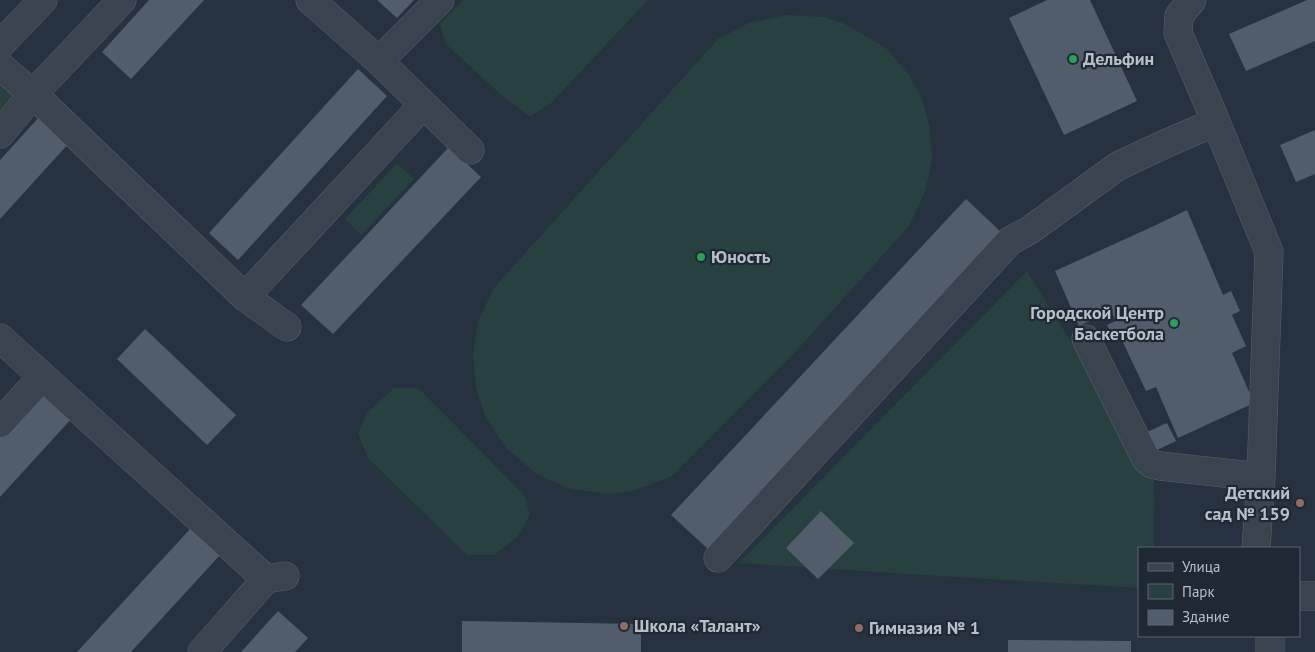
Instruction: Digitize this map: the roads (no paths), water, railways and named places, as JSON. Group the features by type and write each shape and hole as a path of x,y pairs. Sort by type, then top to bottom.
{"lane":[{"path":"0,45 43,0"},
{"path":"0,134 32,94 122,0"},
{"path":"310,0 379,61 470,150"},
{"path":"379,61 440,0"},
{"path":"1192,0 1179,16 1178,34 1269,252 1262,477 1256,547"},
{"path":"0,66 32,94 245,297 287,327"},
{"path":"245,297 423,105"},
{"path":"718,558 1010,241 1030,230 1118,166 1216,122"},
{"path":"1086,339 1146,459 1152,464 1262,477"},
{"path":"3,346 42,377 276,578 202,652"},
{"path":"0,423 42,377"},
{"path":"1300,596 1315,596"},
{"path":"1270,637 1270,652"}],"place":[{"name":"Дельфин","path":"1073,59"},
{"name":"Юность","path":"701,257"},
{"name":"Городской Центр Баскетбола","path":"1174,323"},
{"name":"Детский сад № 159","path":"1300,503"},
{"name":"Школа «Талант»","path":"624,626"},
{"name":"Гимназия № 1","path":"859,628"}]}
